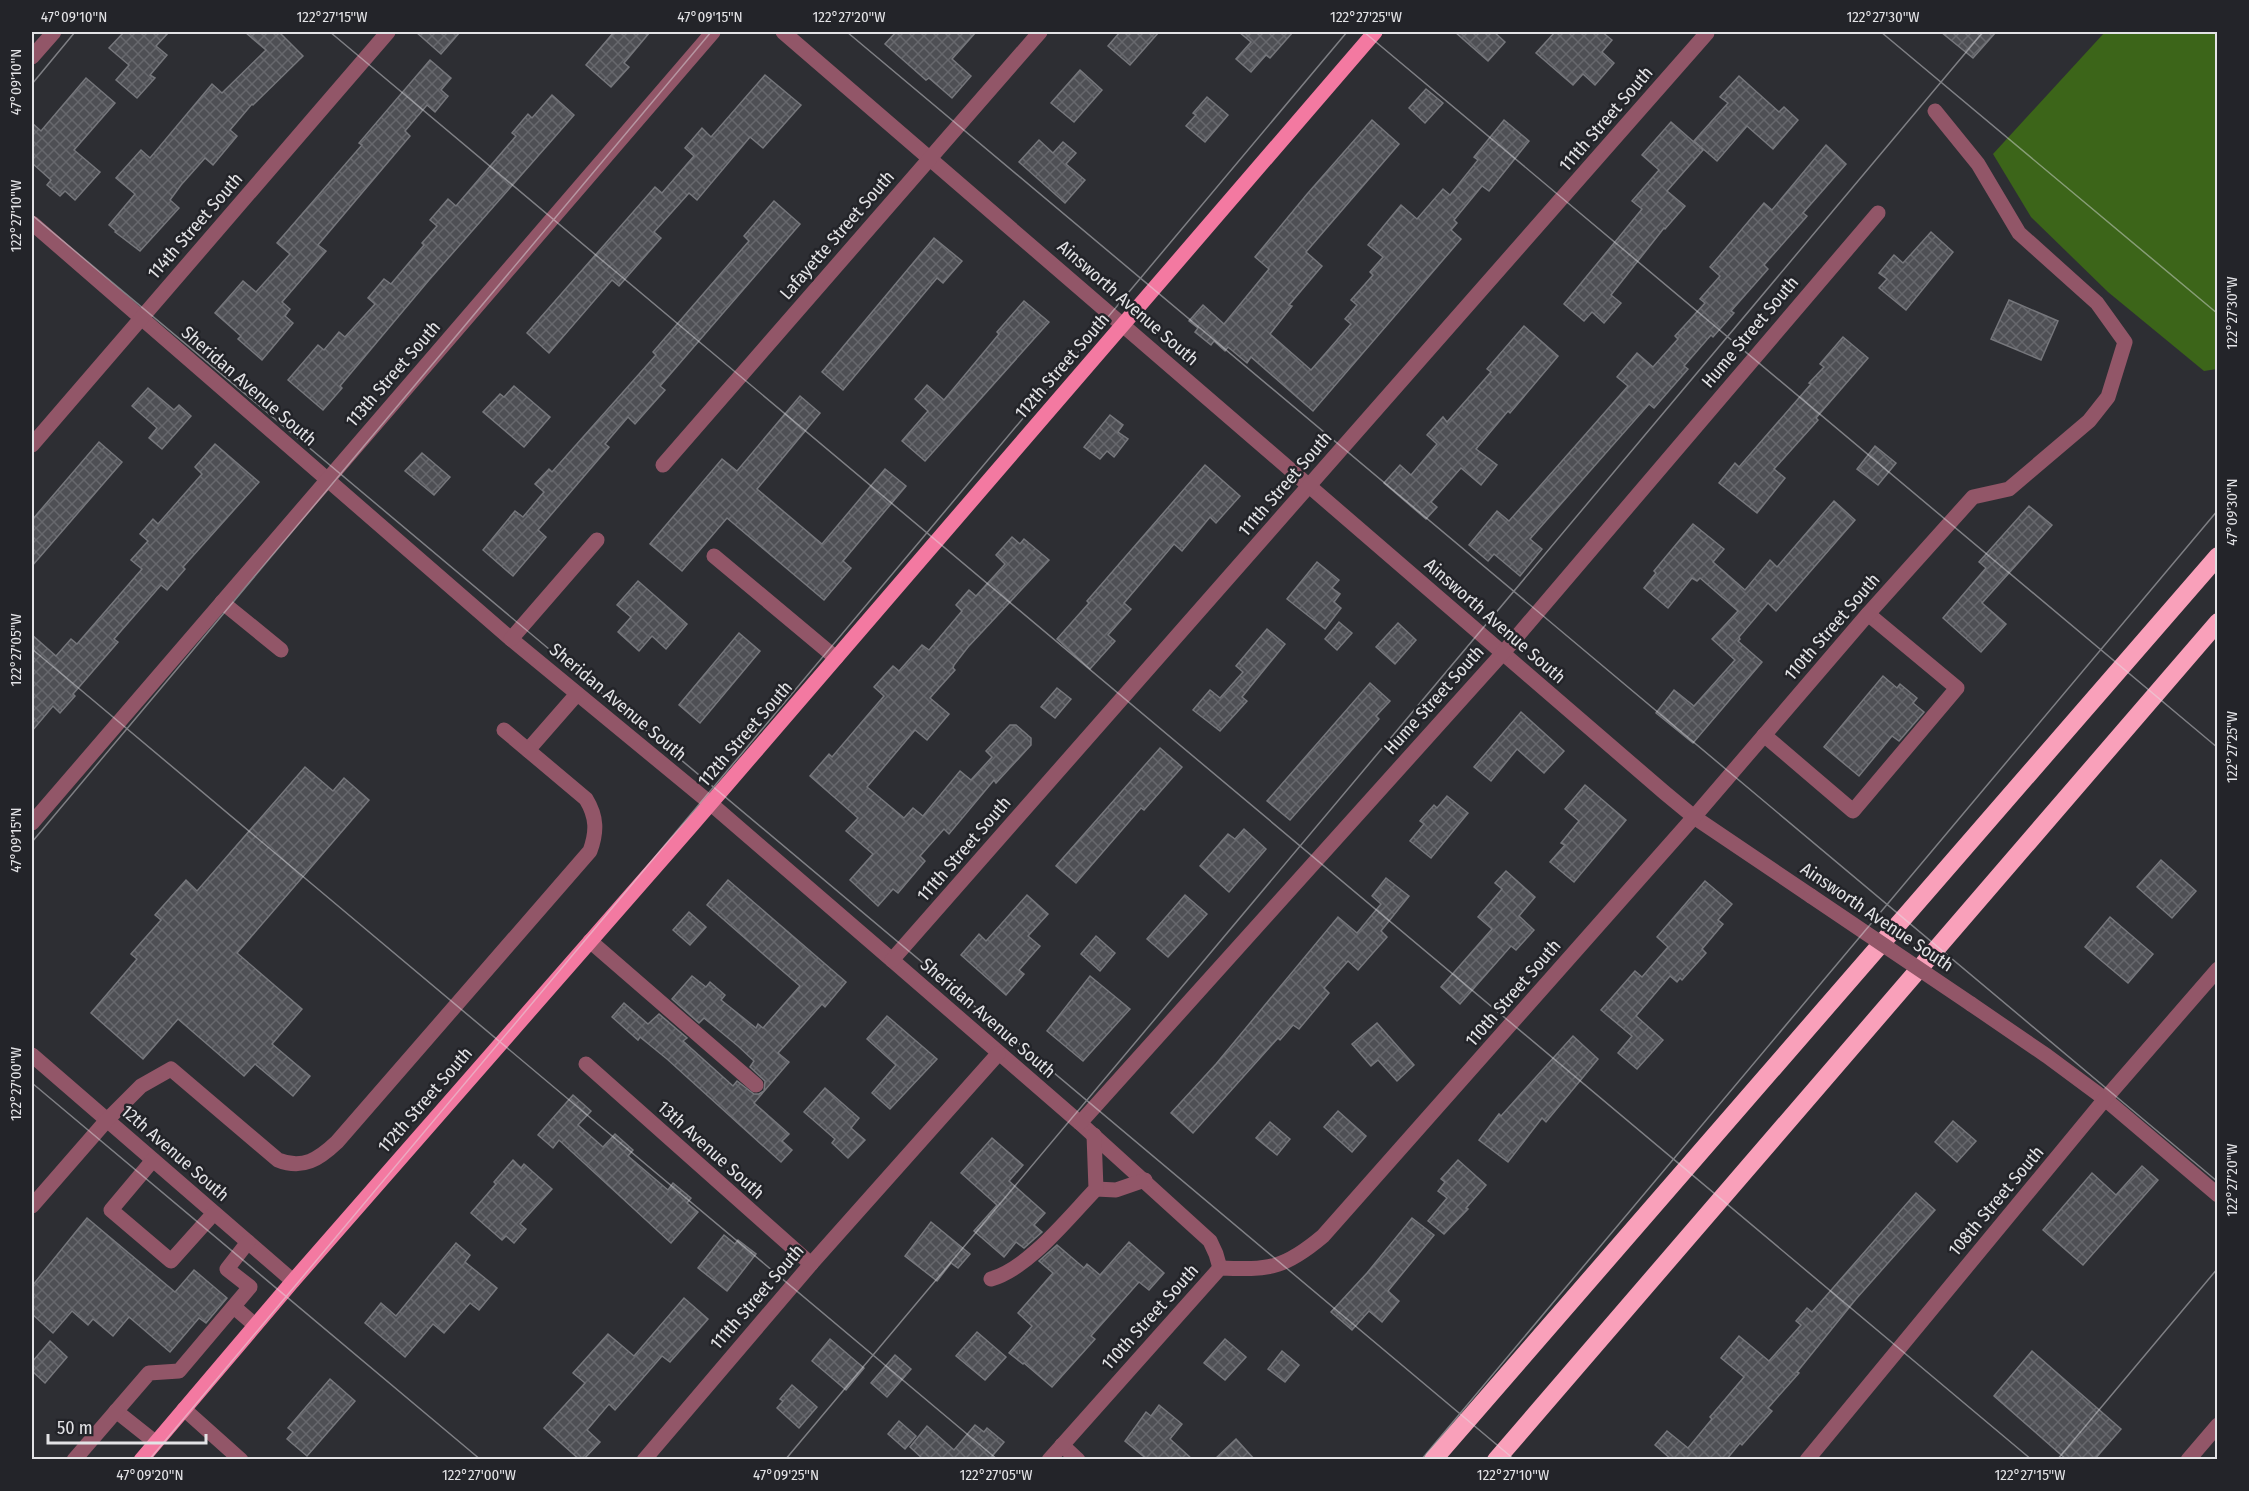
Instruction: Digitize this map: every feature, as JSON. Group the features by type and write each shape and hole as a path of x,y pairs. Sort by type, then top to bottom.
{"highway":[{"path":"1433,1460 2217,556"},
{"path":"1496,1460 2217,622"}],"main road":[{"name":"112th Street South","path":"141,1460 293,1281 836,658 1375,32"}],"street":[{"path":"32,57 54,32"},
{"name":"114th Street South","path":"32,445 388,32"},
{"name":"113th Street South","path":"32,823 713,32"},
{"name":"Ainsworth Avenue South","path":"783,32 1502,654 1694,816 2047,1056 2105,1099 2217,1195"},
{"name":"Lafayette Street South","path":"663,465 1040,32"},
{"name":"111th Street South","path":"892,960 1707,33"},
{"name":"110th Street South","path":"1049,1460 1220,1268 1252,1269 1276,1266 1302,1254 1323,1236 1973,497 2009,489 2089,421 2108,397 2125,342 2097,303 2019,233 1978,164 1935,111"},
{"name":"Hume Street South","path":"1080,1123 1502,654 1878,213"},
{"name":"Sheridan Avenue South","path":"32,223 511,639 710,803 1145,1180 1210,1240 1220,1268"},
{"path":"511,639 597,540"},
{"path":"714,556 836,658"},
{"path":"222,602 281,650"},
{"path":"1764,735 1853,810 1868,793 1957,688 1868,614"},
{"path":"528,750 578,694"},
{"path":"32,1206 107,1120 141,1086 171,1069 278,1160 298,1165 317,1160 325,1154 590,851 596,827 591,807 586,799 504,730"},
{"path":"590,941 756,1084"},
{"name":"108th Street South","path":"1808,1460 2105,1099 2217,969"},
{"name":"111th Street South","path":"644,1460 810,1264 998,1054"},
{"name":"12th Avenue South","path":"32,1055 293,1281"},
{"name":"13th Avenue South","path":"586,1064 810,1264"},
{"path":"991,1279 1006,1274 1024,1262 1096,1189 1094,1136"},
{"path":"153,1160 111,1210 171,1261 214,1213"},
{"path":"1096,1189 1116,1190 1145,1180"},
{"path":"74,1460 149,1373 179,1371 250,1287 227,1269 248,1242"},
{"path":"234,1306 255,1325"},
{"path":"184,1409 241,1460"},
{"path":"116,1411 155,1442"},
{"path":"2187,1460 2217,1425"},
{"path":"1062,1445 1078,1460"}],"green space":[{"path":"2105,32 2217,32 2217,369 2204,371 2108,292 2031,217 1993,154"}],"building":[{"path":"124,32 169,32 156,46 167,55 150,75 155,78 137,98 116,80 129,65 109,48"},
{"path":"245,32 279,32 303,56 252,104 230,130 237,136 213,165 205,158 181,185 170,200 179,208 140,251 109,225 135,194 116,178 141,150 150,158 212,84 222,93 266,50"},
{"path":"416,32 460,32 441,54"},
{"path":"614,32 650,32 624,63 629,67 611,87 586,65"},
{"path":"896,32 976,32 952,59 971,76 952,98 929,78 926,80 885,44"},
{"path":"1120,32 1159,32 1130,65 1108,46"},
{"path":"1239,32 1293,32 1270,58 1266,55 1251,72 1236,59 1251,42"},
{"path":"1455,32 1494,32 1505,42 1488,61"},
{"path":"1555,32 1602,32 1612,40 1602,52 1614,63 1595,85 1583,74 1573,85 1536,53"},
{"path":"1941,32 1996,32 1973,58"},
{"path":"430,60 451,78 441,90 448,96 435,112 427,105 405,131 410,136 318,245 326,251 282,302 290,309 285,316 293,323 262,360 238,339 241,336 215,313 243,281 256,292 290,254 277,243 362,145 359,143"},
{"path":"1080,70 1102,90 1074,122 1051,103"},
{"path":"765,75 801,105 763,148 750,137 697,200 689,193 654,232 661,238 619,286 612,280 549,353 527,333 655,187 662,193 694,156 685,148 702,128 711,137"},
{"path":"1739,76 1779,112 1784,107 1798,120 1773,149 1747,126 1717,161 1694,141 1728,103 1720,97"},
{"path":"86,78 115,103 74,150 100,172 75,200 65,191 60,196 47,185 51,180 32,163 32,123 41,131"},
{"path":"1426,89 1443,103 1425,123 1409,108"},
{"path":"552,95 574,115 429,280 340,386 342,388 323,410 288,380 318,345 324,350 339,332 345,337 375,304 368,298 384,279 391,284 424,245 422,243 437,226 430,220 448,199 456,206 516,136 512,133 528,114 532,118"},
{"path":"1207,97 1228,115 1205,142 1186,126 1196,115 1193,113"},
{"path":"1372,120 1399,144 1306,252 1322,266 1289,305 1292,306 1270,334 1311,370 1351,324 1345,319 1357,305 1351,300 1373,275 1370,272 1383,257 1368,245 1401,205 1417,219 1443,189 1450,195 1478,160 1474,157 1504,120 1529,141 1489,191 1482,186 1454,220 1457,223 1451,230 1461,239 1313,411 1251,357 1247,363 1228,347 1225,351 1214,341 1211,345 1195,332 1198,328 1189,321 1203,305 1224,324 1269,269 1255,257"},
{"path":"1671,122 1703,150 1667,191 1685,206 1664,228 1611,295 1621,303 1604,323 1592,312 1584,321 1564,304 1642,209 1632,201 1659,170 1642,155"},
{"path":"1039,140 1053,153 1063,142 1076,153 1066,164 1085,180 1065,203 1019,162"},
{"path":"1826,145 1846,164 1803,213 1807,216 1764,265 1768,269 1731,311 1734,313 1684,366 1688,369 1654,408 1649,404 1530,539 1542,549 1520,576 1494,554 1488,561 1469,545 1497,511 1509,521 1628,386 1617,377 1637,353 1653,367 1678,339 1675,336 1705,303 1700,299 1720,276 1710,267 1764,203 1772,210"},
{"path":"774,201 800,224 660,386 665,390 635,424 628,417 605,444 609,447 538,530 546,537 513,576 483,550 515,511 523,517 544,492 535,484 549,469 552,472 656,355 653,352 749,241 744,236"},
{"path":"1931,232 1953,252 1906,310 1879,288 1887,279 1879,273 1894,255 1903,263"},
{"path":"934,238 962,261 943,283 937,278 843,390 822,372"},
{"path":"2009,300 2058,321 2041,360 1991,339"},
{"path":"1024,301 1049,322 925,461 902,441 928,411 915,399 927,385 944,400"},
{"path":"1524,326 1558,356 1476,449 1497,465 1481,485 1461,468 1431,502 1437,507 1426,519 1384,483 1400,465 1411,475 1437,444 1427,435 1443,417 1447,422 1491,372 1487,369"},
{"path":"1843,337 1868,358 1816,418 1818,420 1774,469 1785,478 1757,513 1719,483 1735,463 1739,467 1811,384 1809,383 1824,367 1820,364"},
{"path":"514,386 550,417 524,447 483,412 500,394 504,397"},
{"path":"148,388 174,410 179,405 191,416 162,449 149,438 157,428 132,406"},
{"path":"800,396 820,413 757,489 822,544 885,469 906,486 843,561 851,568 824,600 727,518 682,571 650,544 722,459 737,471"},
{"path":"1110,415 1123,425 1118,432 1128,439 1114,457 1107,451 1100,459 1084,447"},
{"path":"99,442 122,462 32,566 32,520"},
{"path":"215,444 259,482 183,567 185,569 167,590 161,585 114,639 118,642 73,694 75,696 60,713 53,706 32,731 32,635 56,656 71,639 77,644 142,569 131,560 148,541 140,534 153,519 158,524 202,474 195,467"},
{"path":"1875,446 1896,463 1878,485 1857,469"},
{"path":"422,453 450,477 434,495 405,471"},
{"path":"1205,465 1240,496 1216,523 1210,517 1182,551 1174,544 1124,603 1131,609 1108,635 1115,641 1090,669 1057,639"},
{"path":"1834,501 1855,520 1776,611 1768,603 1739,637 1738,641 1762,662 1693,743 1656,713 1674,690 1694,706 1735,660 1712,639 1738,611 1700,578 1697,581 1692,578 1668,608 1644,588 1656,573 1654,571 1693,524 1724,549 1713,562 1745,590 1770,560 1777,567"},
{"path":"2029,506 2052,525 1982,603 2006,624 1981,652 1943,618 1986,568 1979,562"},
{"path":"1012,537 1020,544 1024,539 1049,560 968,647 954,665 955,670 930,698 949,714 927,740 915,730 867,787 904,818 913,808 923,816 960,771 971,780 992,757 986,751 1010,725 1016,725 1031,738 1031,745 996,783 994,780 949,834 944,829 920,856 925,861 898,893 893,889 878,906 850,880 873,854 846,831 858,818 810,776 829,754 832,757 884,696 874,687 893,666 899,671 922,645 929,650 962,611 956,605 969,590 976,596 1005,564 996,555"},
{"path":"1317,562 1339,580 1332,588 1340,594 1334,602 1341,608 1325,629 1287,599"},
{"path":"638,581 687,624 666,649 652,636 639,651 618,632 631,617 617,605"},
{"path":"1339,622 1352,633 1337,650 1325,639"},
{"path":"1398,623 1416,640 1395,664 1376,647"},
{"path":"1267,629 1285,644 1242,697 1247,701 1220,731 1193,710 1210,690 1220,698 1243,672 1236,666"},
{"path":"739,633 760,651 700,723 679,705"},
{"path":"1883,676 1897,688 1900,684 1917,698 1913,703 1924,712 1899,741 1892,736 1859,776 1824,747"},
{"path":"1370,683 1390,701 1376,716 1379,719 1290,820 1267,801"},
{"path":"1057,688 1071,699 1055,718 1041,707"},
{"path":"1521,712 1564,751 1544,773 1517,749 1491,781 1474,767"},
{"path":"1160,748 1182,767 1144,810 1141,808 1076,883 1056,866"},
{"path":"305,767 333,791 344,778 369,800 237,953 302,1009 272,1044 310,1076 293,1096 255,1064 244,1076 178,1019 143,1059 91,1013 137,959 131,954 161,920 155,915 186,880 197,891"},
{"path":"1585,785 1626,820 1574,882 1550,862 1565,845 1561,843 1579,821 1565,809"},
{"path":"1447,796 1468,813 1431,858 1410,841 1424,824 1420,821 1434,805 1437,808"},
{"path":"1244,829 1266,849 1229,892 1200,866 1228,834 1235,839"},
{"path":"2161,860 2196,891 2172,918 2137,887"},
{"path":"1506,871 1535,897 1519,916 1534,930 1516,950 1511,946 1460,1004 1441,987 1492,929 1478,917 1502,889 1495,883"},
{"path":"1386,878 1409,896 1381,931 1387,937 1358,970 1348,961 1324,988 1329,993 1299,1029 1293,1025 1280,1040 1278,1038 1193,1133 1171,1113 1216,1064 1338,917 1357,933 1381,904 1372,896"},
{"path":"728,880 846,982 825,1007 822,1004 778,1053 789,1062 754,1103 789,1134 782,1141 792,1150 781,1162 667,1059 640,1037 638,1040 612,1017 624,1003 648,1024 659,1014 687,1038 683,1041 733,1086 737,1081 754,1094 764,1091 765,1081 750,1067 754,1061 704,1018 699,1023 672,999 692,976 706,987 710,982 725,995 721,1000 756,1028 758,1024 763,1028 800,986 707,905"},
{"path":"1705,881 1732,904 1718,920 1723,924 1702,949 1706,953 1682,980 1680,978 1677,982 1670,976 1636,1016 1663,1040 1637,1069 1618,1053 1632,1036 1601,1010 1635,971 1642,977 1668,947 1657,937"},
{"path":"1027,895 1048,914 1028,936 1040,946 1019,970 1024,974 1006,995 961,955 979,934 986,941"},
{"path":"1185,895 1207,914 1168,957 1147,939"},
{"path":"689,912 706,927 690,945 673,930"},
{"path":"2110,917 2153,954 2128,983 2085,947"},
{"path":"1096,936 1115,953 1100,971 1081,954"},
{"path":"1090,976 1130,1009 1083,1061 1047,1031"},
{"path":"887,1016 937,1059 890,1109 872,1093 896,1065 867,1039"},
{"path":"1377,1023 1414,1065 1397,1081 1378,1060 1371,1066 1352,1044"},
{"path":"1573,1036 1598,1059 1546,1122 1542,1118 1508,1162 1479,1140 1499,1114 1501,1116"},
{"path":"825,1088 859,1118 851,1128 865,1140 848,1158 832,1143 835,1139 804,1112"},
{"path":"573,1095 591,1111 578,1125 603,1147 615,1134 633,1150 628,1156 668,1190 673,1183 691,1198 687,1203 698,1212 671,1243 559,1140 553,1148 538,1135"},
{"path":"1338,1111 1366,1136 1352,1152 1324,1127"},
{"path":"1953,1121 1976,1141 1957,1162 1935,1142"},
{"path":"1270,1122 1290,1139 1277,1155 1256,1138"},
{"path":"992,1138 1023,1165 1009,1181 1045,1213 1034,1225 1042,1232 1024,1248 1016,1242 1004,1257 974,1231 997,1205 961,1173"},
{"path":"513,1160 521,1168 524,1164 552,1189 520,1224 526,1229 514,1243 506,1236 502,1240 471,1213"},
{"path":"1458,1160 1486,1185 1466,1208 1468,1209 1444,1234 1428,1221 1447,1198 1438,1191 1445,1182 1441,1179"},
{"path":"2142,1166 2158,1180 2083,1265 2043,1230 2092,1173 2116,1195"},
{"path":"1916,1193 1935,1210 1856,1299 1797,1372 1799,1373 1768,1408 1772,1411 1742,1445 1740,1443 1726,1460 1672,1460 1655,1445 1667,1431 1688,1448 1712,1419 1710,1417 1744,1377 1721,1358 1739,1336 1769,1361 1801,1325 1796,1321 1807,1308 1812,1312"},
{"path":"87,1218 175,1292 194,1270 227,1298 206,1323 199,1318 170,1352 129,1317 113,1336 93,1319 88,1325 72,1311 53,1333 32,1314 32,1286"},
{"path":"1412,1218 1434,1235 1388,1291 1399,1301 1382,1322 1369,1311 1352,1330 1331,1312 1367,1273"},
{"path":"931,1222 970,1254 958,1268 951,1263 937,1281 905,1256"},
{"path":"724,1235 735,1244 738,1240 756,1254 727,1291 698,1268"},
{"path":"1129,1242 1164,1273 1149,1290 1139,1282 1091,1336 1095,1339 1052,1387 1009,1353 1032,1326 1018,1313 1053,1273 1039,1261 1057,1245 1084,1268 1087,1264 1100,1275"},
{"path":"456,1243 470,1255 465,1262 497,1288 479,1310 470,1303 444,1333 433,1324 405,1357 365,1323 381,1303 396,1316"},
{"path":"684,1298 708,1319 670,1362 662,1356 615,1410 609,1404 587,1430 600,1442 583,1460 580,1460 544,1428 585,1383 573,1373 608,1334 634,1356"},
{"path":"977,1332 1006,1357 985,1380 956,1356"},
{"path":"830,1339 864,1368 846,1390 812,1361"},
{"path":"1225,1339 1246,1357 1225,1380 1204,1363"},
{"path":"50,1341 67,1357 45,1383 32,1371 32,1362"},
{"path":"1282,1351 1299,1365 1285,1382 1268,1369"},
{"path":"2032,1351 2121,1429 2094,1460 2067,1460 1994,1396"},
{"path":"895,1355 911,1369 887,1397 871,1383"},
{"path":"330,1379 355,1401 307,1456 287,1439 293,1432 288,1428"},
{"path":"792,1385 817,1407 799,1428 777,1408 783,1401 780,1399"},
{"path":"1159,1405 1182,1424 1170,1439 1193,1460 1148,1460 1125,1441 1146,1412 1151,1416"},
{"path":"899,1421 916,1436 905,1449 888,1434"},
{"path":"975,1425 984,1432 987,1428 1004,1442 989,1460 924,1460 910,1447 927,1426 954,1450"},
{"path":"1236,1439 1255,1460 1214,1460"}]}
